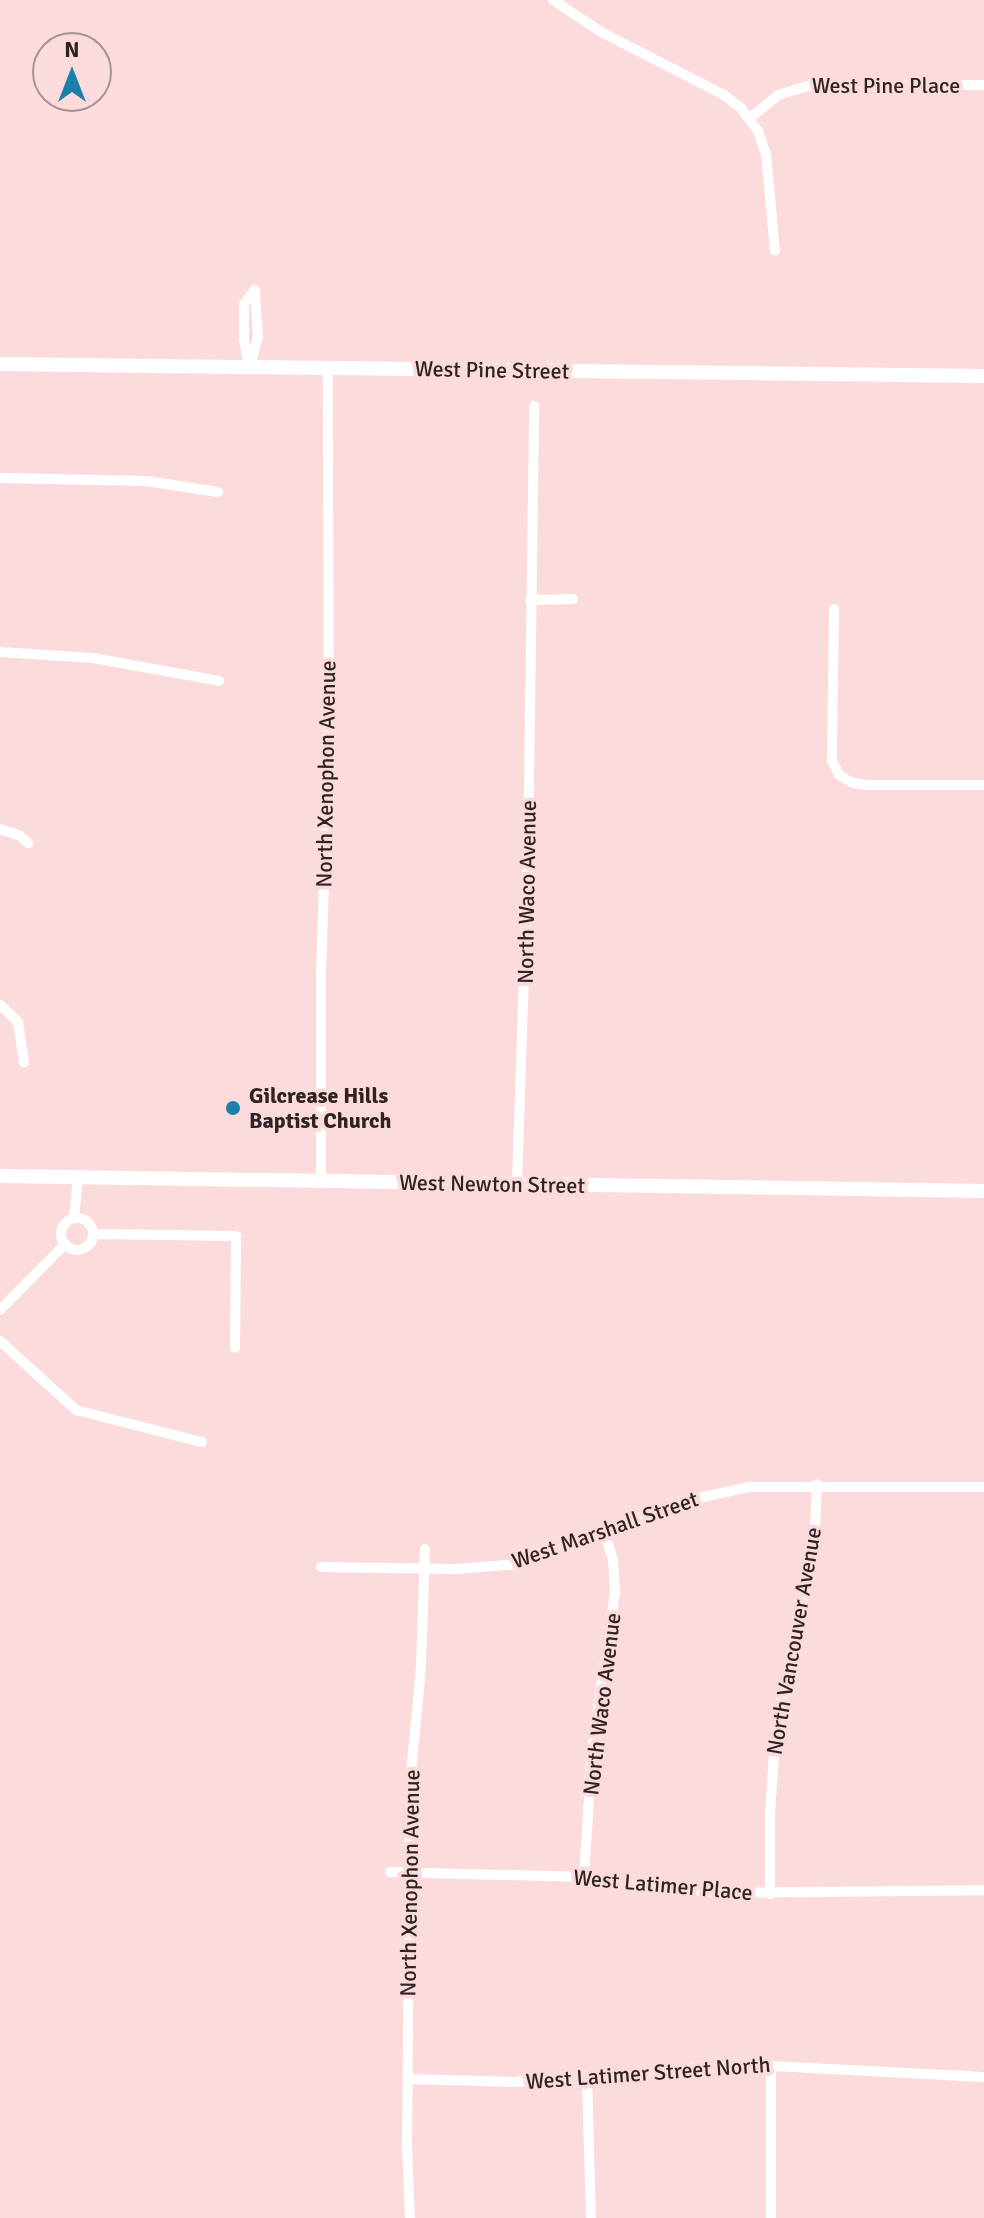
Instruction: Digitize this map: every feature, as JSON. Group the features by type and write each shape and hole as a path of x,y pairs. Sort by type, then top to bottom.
{"street":[{"path":"557,1 601,32 724,95 750,118 766,154 775,251"},
{"name":"West Pine Place","path":"750,118 778,95 815,84 984,85"},
{"path":"255,290 258,337 249,368 244,339 244,304 255,290"},
{"name":"West Pine Street","path":"0,364 984,376"},
{"name":"North Xenophon Avenue","path":"321,1181 321,973 329,732 328,368"},
{"name":"North Waco Avenue","path":"517,1184 528,853 534,406"},
{"path":"0,478 146,481 218,492"},
{"path":"530,600 573,599"},
{"path":"834,609 832,761 839,775 853,783 867,785 984,785"},
{"path":"0,652 93,658 219,681"},
{"path":"0,829 20,836 28,843"},
{"path":"0,1005 18,1022 24,1063"},
{"name":"West Newton Street","path":"0,1176 984,1191"},
{"path":"65,1244 62,1229 74,1218 78,1177"},
{"path":"65,1244 82,1249 90,1244 93,1234 86,1220 74,1218"},
{"path":"93,1234 236,1236 235,1348"},
{"path":"0,1310 65,1244"},
{"path":"0,1341 76,1410 202,1442"},
{"name":"West Marshall Street","path":"321,1567 425,1568 518,1564 697,1497 749,1487 817,1484 984,1487"},
{"name":"North Vancouver Avenue","path":"770,1894 770,1813 776,1727 813,1542 817,1484"},
{"name":"North Waco Avenue","path":"584,1877 592,1750 615,1593 613,1559 604,1533"},
{"name":"North Xenophon Avenue","path":"410,2218 410,1784 425,1549"},
{"name":"West Latimer Place","path":"390,1872 584,1877 680,1889 770,1894 984,1890"},
{"path":"771,2065 771,2218"},
{"name":"West Latimer Street North","path":"408,2079 514,2082 700,2066 771,2065 984,2077"},
{"path":"587,2077 591,2218"}],"place":[{"name":"Gilcrease Hills Baptist Church","path":"233,1108"}]}
